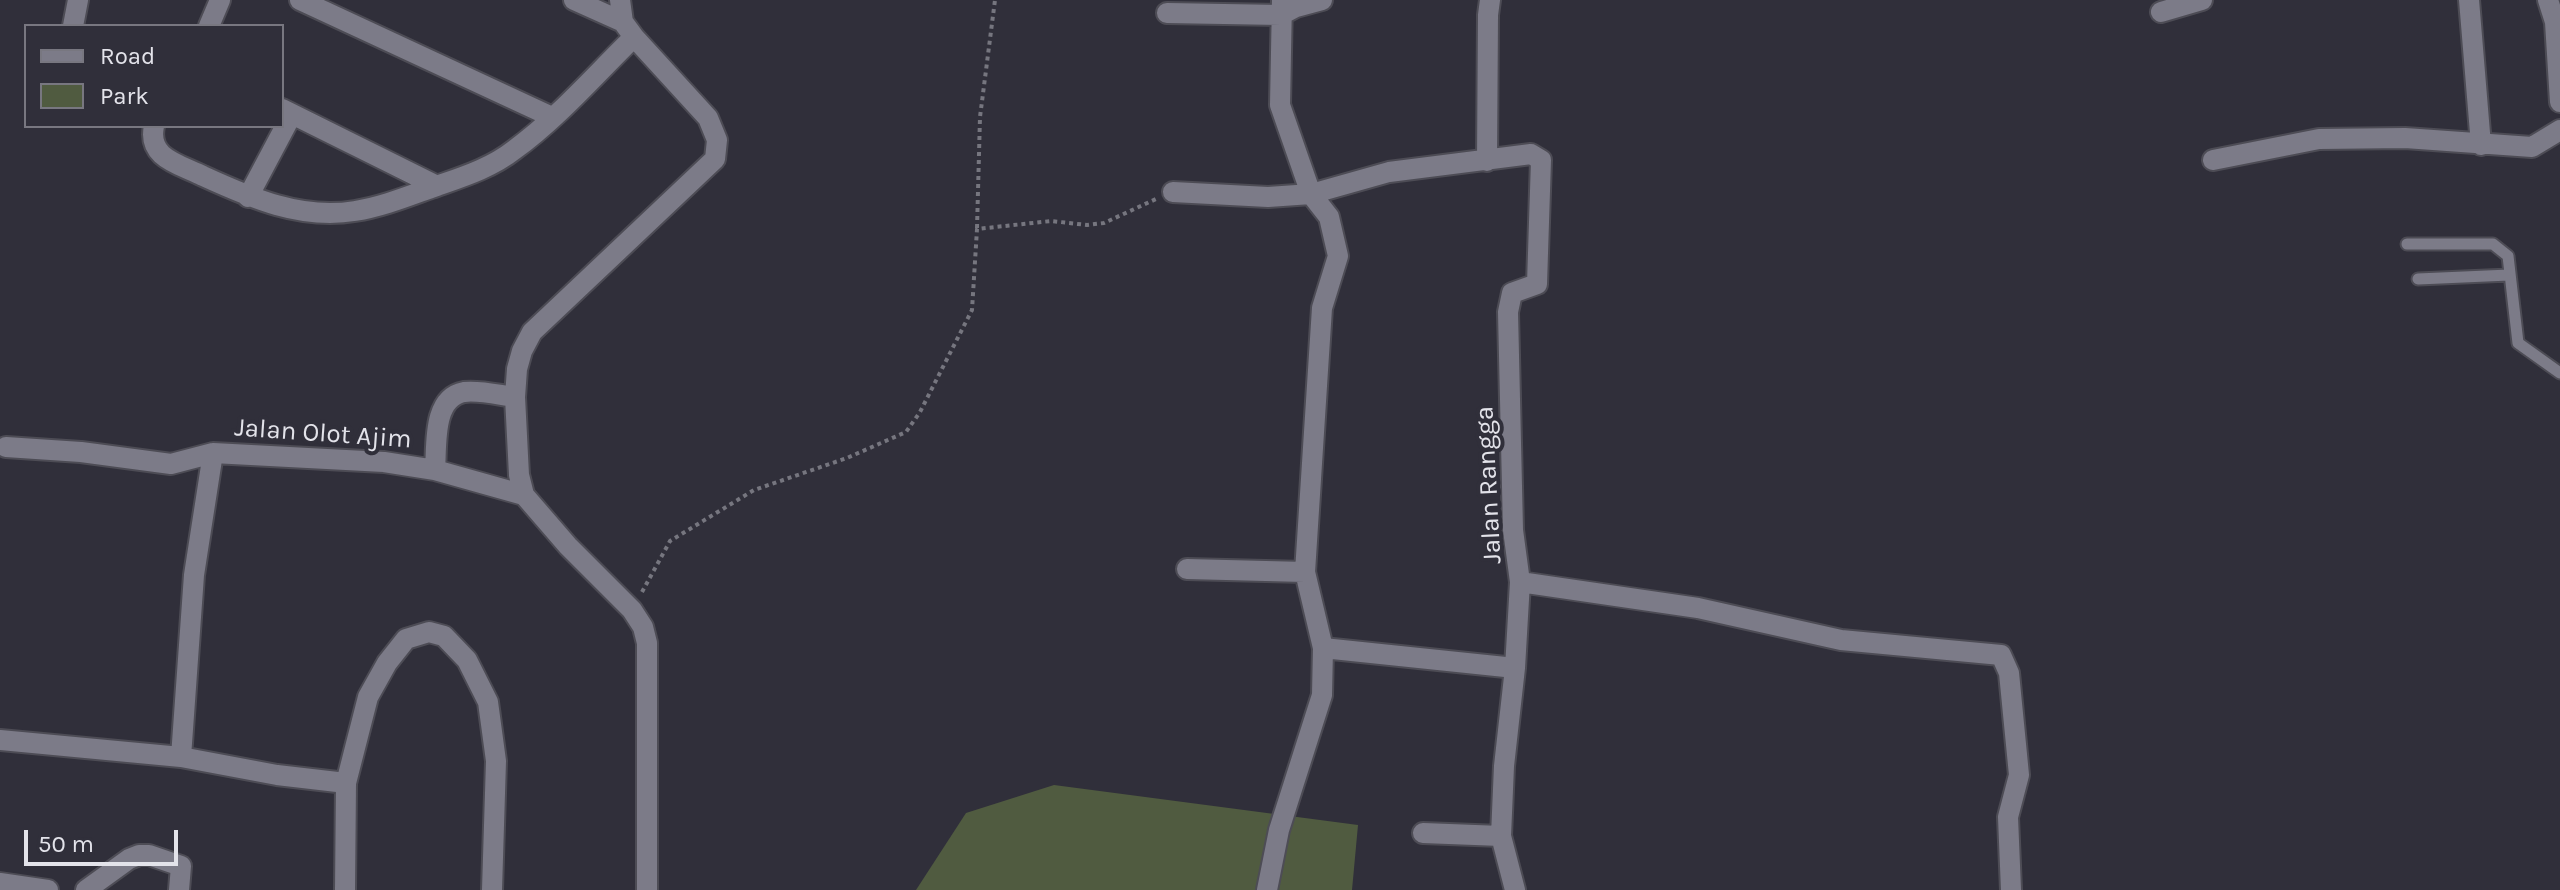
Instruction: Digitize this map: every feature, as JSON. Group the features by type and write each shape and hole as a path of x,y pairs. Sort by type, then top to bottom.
{"street":[{"path":"73,24 78,0"},
{"path":"210,24 220,0"},
{"path":"300,0 552,117"},
{"path":"574,0 629,29 708,118 717,140 715,159 532,332 517,369 515,397 519,475 524,495 568,546 632,610 643,627 647,643 647,890"},
{"path":"620,0 629,29"},
{"path":"1167,13 1296,7 1322,0"},
{"path":"1487,161 1490,0"},
{"path":"2161,12 2202,0"},
{"path":"2469,0 2481,145"},
{"path":"2548,0 2555,22 2560,102"},
{"path":"1267,890 1279,830 1322,695 1323,648 1305,572 1322,308 1338,256 1329,217 1311,194 1280,105 1282,7"},
{"path":"154,128 151,140 155,149 167,159 248,197 300,212 353,212 389,203 476,172 513,151 552,117 629,29"},
{"path":"287,111 437,186"},
{"path":"248,197 279,128"},
{"path":"2213,160 2319,139 2405,138 2532,147 2560,130"},
{"name":"Jalan Rangga","path":"1173,192 1268,197 1311,194 1389,172 1531,154 1541,160 1537,284 1512,293 1508,312 1513,530 1520,582 1698,608 1841,640 2001,655 2009,673 2019,775 2008,817 2011,890"},
{"path":"435,470 438,424 443,408 453,396 465,392 515,397"},
{"path":"6,447 81,452 171,464 213,453"},
{"name":"Jalan Olot Ajim","path":"182,750 194,575 213,453 384,462 435,470 524,495"},
{"path":"1187,569 1305,572"},
{"path":"1515,890 1501,836 1520,582"},
{"path":"345,890 346,783 368,697 387,663 406,639 429,632 444,636 467,660 488,702 496,761 492,890"},
{"path":"1323,648 1515,668"},
{"path":"0,740 182,750 277,775 346,783"},
{"path":"1423,833 1501,836"},
{"path":"86,890 129,859 149,855 181,866 179,890"},
{"path":"0,883 48,890"}],"lane":[{"path":"2407,244 2493,244 2508,256 2518,343 2560,373"},
{"path":"2418,279 2509,275"}],"path":[{"path":"632,610 670,541 754,490 847,458 906,432 920,412 972,310 980,117 995,0"},
{"path":"977,229 1051,221 1087,225 1104,223 1173,192"}],"green space":[{"path":"1054,785 1358,825 1352,890 916,890 966,813"}]}
